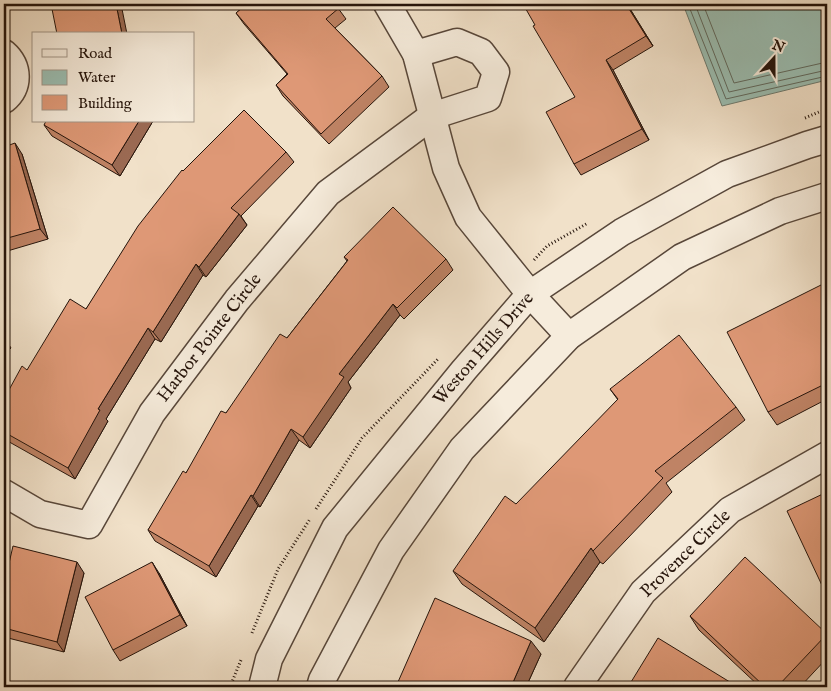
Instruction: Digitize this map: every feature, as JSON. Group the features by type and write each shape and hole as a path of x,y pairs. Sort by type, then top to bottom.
{"street":[{"path":"388,4 416,54 446,168 468,216 530,294 569,336"},
{"path":"416,54 457,42 481,52 496,72 488,98 432,116"},
{"path":"4,53 13,63 16,74 14,86 9,96 4,100"},
{"name":"Harbor Pointe Circle","path":"4,493 40,514 90,526 152,414 237,300 328,193 432,116"},
{"name":"Weston Hills Drive","path":"262,687 269,659 335,528 464,370 530,294 622,232 727,174 827,139"},
{"path":"320,687 391,550 462,449 569,336 682,257 780,212 827,196"},
{"name":"Provence Circle","path":"577,687 643,592 730,510 827,455"}],"water":[{"path":"683,4 827,4 827,80 722,106"}],"building":[{"path":"51,4 116,4 122,32 57,32"},
{"path":"247,4 335,4 339,8 326,19 382,76 321,134 276,85 288,74 236,13"},
{"path":"523,4 626,4 646,36 606,60 642,129 574,164 546,112 575,97 533,26 535,25"},
{"path":"244,110 286,152 231,208 239,214 199,267 196,264 153,332 148,328 98,409 100,410 68,468 4,432 4,399 22,366 27,370 70,299 86,309 138,226 182,170"},
{"path":"46,122 138,122 112,165 44,125"},
{"path":"15,143 40,229 4,239 4,147"},
{"path":"393,207 446,259 397,308 393,304 339,374 344,377 303,437 291,429 253,496 251,495 209,566 148,530 183,471 186,473 221,411 226,413 280,334 287,338 348,260 344,257"},
{"path":"827,282 827,383 768,412 727,332"},
{"path":"679,335 736,407 655,471 663,478 593,551 591,548 535,628 453,571 505,496 516,504 618,399 610,389"},
{"path":"827,492 827,596 787,511"},
{"path":"13,546 77,562 57,642 4,628 4,585"},
{"path":"745,557 827,634 777,687 765,687 690,616"},
{"path":"152,562 180,615 113,650 85,597"},
{"path":"435,598 531,641 511,687 405,687 406,685 398,682"},
{"path":"658,638 738,687 628,687"}]}
